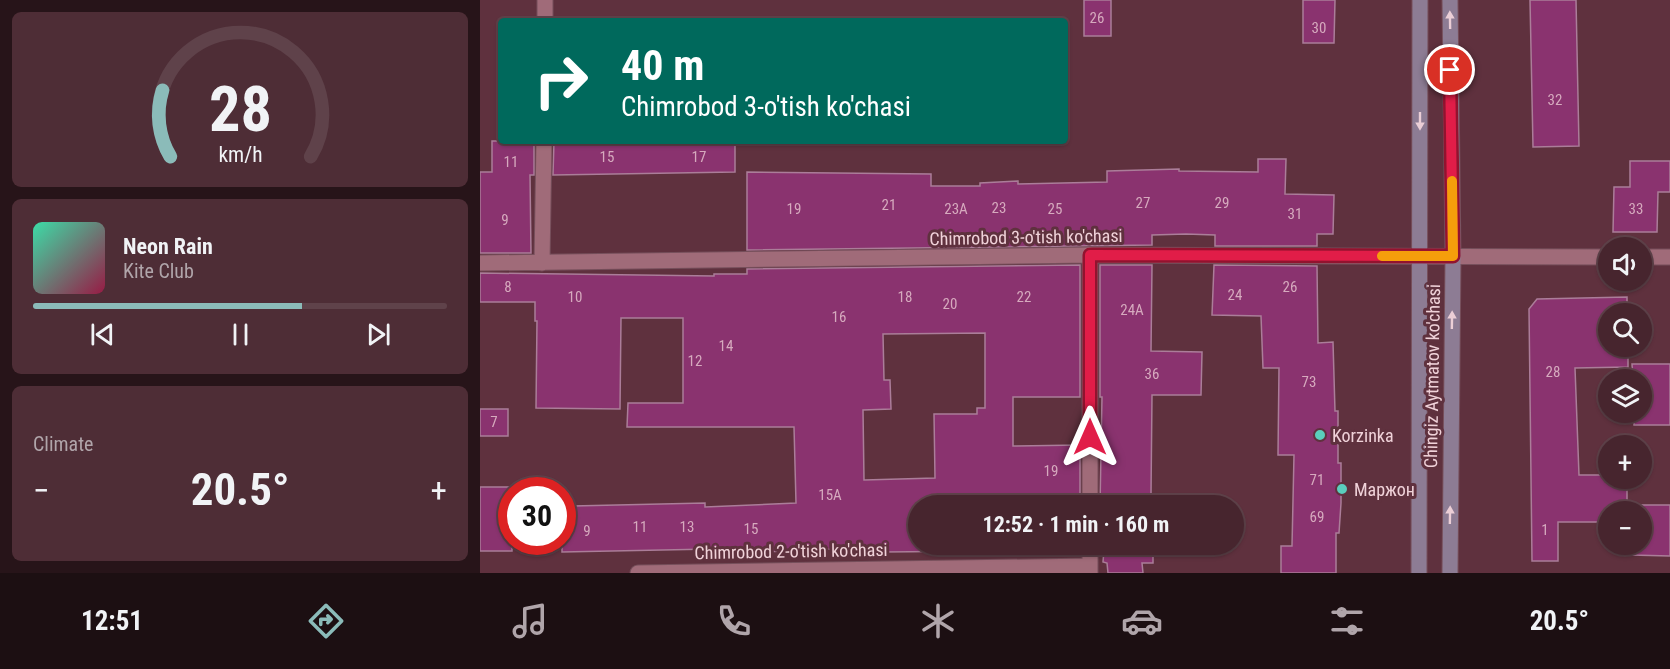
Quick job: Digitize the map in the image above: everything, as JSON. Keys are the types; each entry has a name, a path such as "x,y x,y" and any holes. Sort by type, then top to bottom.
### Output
{"main road":[{"name":"Chingiz Aytmatov ko'chasi","path":"1419,573 1420,0"},
{"name":"Chingiz Aytmatov ko'chasi","path":"1450,0 1453,256 1450,573"}],"street":[{"path":"545,0 545,18"},
{"path":"542,263 544,144"},
{"path":"1090,255 1090,495"},
{"name":"Chimrobod 3-o'tish ko'chasi","path":"480,263 1090,255 1598,257"},
{"path":"1652,257 1670,257"},
{"name":"Chimrobod 2-o'tish ko'chasi","path":"638,573 1090,570"}],"building":[{"path":"1084,0 1111,0 1111,36 1084,36"},
{"path":"1303,0 1335,0 1334,43 1303,43"},
{"path":"1530,0 1576,0 1579,146 1533,147"},
{"path":"492,141 498,141 498,144 534,144 534,175 530,175 531,253 480,253 480,172 492,172"},
{"path":"554,144 735,144 735,172 553,175"},
{"path":"1258,159 1286,159 1285,194 1334,195 1333,234 1317,234 1317,246 1215,246 1215,235 1186,234 1152,235 1152,245 747,250 747,172 931,174 931,186 980,186 980,183 1018,181 1018,184 1107,182 1107,171 1179,169 1179,171 1258,172"},
{"path":"1630,161 1670,161 1670,192 1658,192 1657,232 1613,232 1614,187 1630,187"},
{"path":"1080,265 1080,397 1013,397 1013,446 1080,445 1080,495 908,495 908,552 883,552 883,547 713,554 712,549 576,552 576,506 705,503 705,507 796,503 794,427 627,427 628,403 683,403 683,318 621,318 620,409 536,408 537,321 535,321 535,302 480,302 480,273 714,276 714,274 747,274 747,269","holes":["985,333 985,408 977,408 977,414 934,414 935,478 864,480 863,410 891,409 890,380 884,380 883,334"]},
{"path":"1100,265 1152,265 1151,351 1202,352 1201,395 1152,395 1151,494 1154,495 1100,495 1102,397 1100,397"},
{"path":"1214,265 1317,266 1318,343 1333,342 1335,411 1338,411 1341,503 1339,533 1336,533 1336,573 1281,573 1281,546 1292,546 1294,455 1278,455 1279,368 1263,368 1261,316 1212,315"},
{"path":"1627,297 1627,303 1598,303 1598,357 1628,357 1628,367 1575,368 1579,475 1598,475 1598,489 1627,489 1627,501 1598,501 1598,522 1558,522 1558,561 1532,561 1529,309 1537,299"},
{"path":"1632,364 1670,364 1670,425 1634,425 1634,423 1652,423 1652,369 1632,369"},
{"path":"480,409 508,409 508,436 480,436"},
{"path":"480,487 498,487 498,551 480,551"},
{"path":"1652,505 1670,505 1670,556 1631,555 1652,555"},
{"path":"1104,555 1153,555 1153,563 1142,563 1143,573 1108,573 1107,563 1103,562"}],"slow traffic":[{"path":"1382,256 1453,256 1452,181"}],"place":[{"name":"Korzinka","path":"1320,435"},
{"name":"Маржон","path":"1342,489"}],"route":[{"path":"1090,437 1090,255 1453,256 1450,70"}]}
